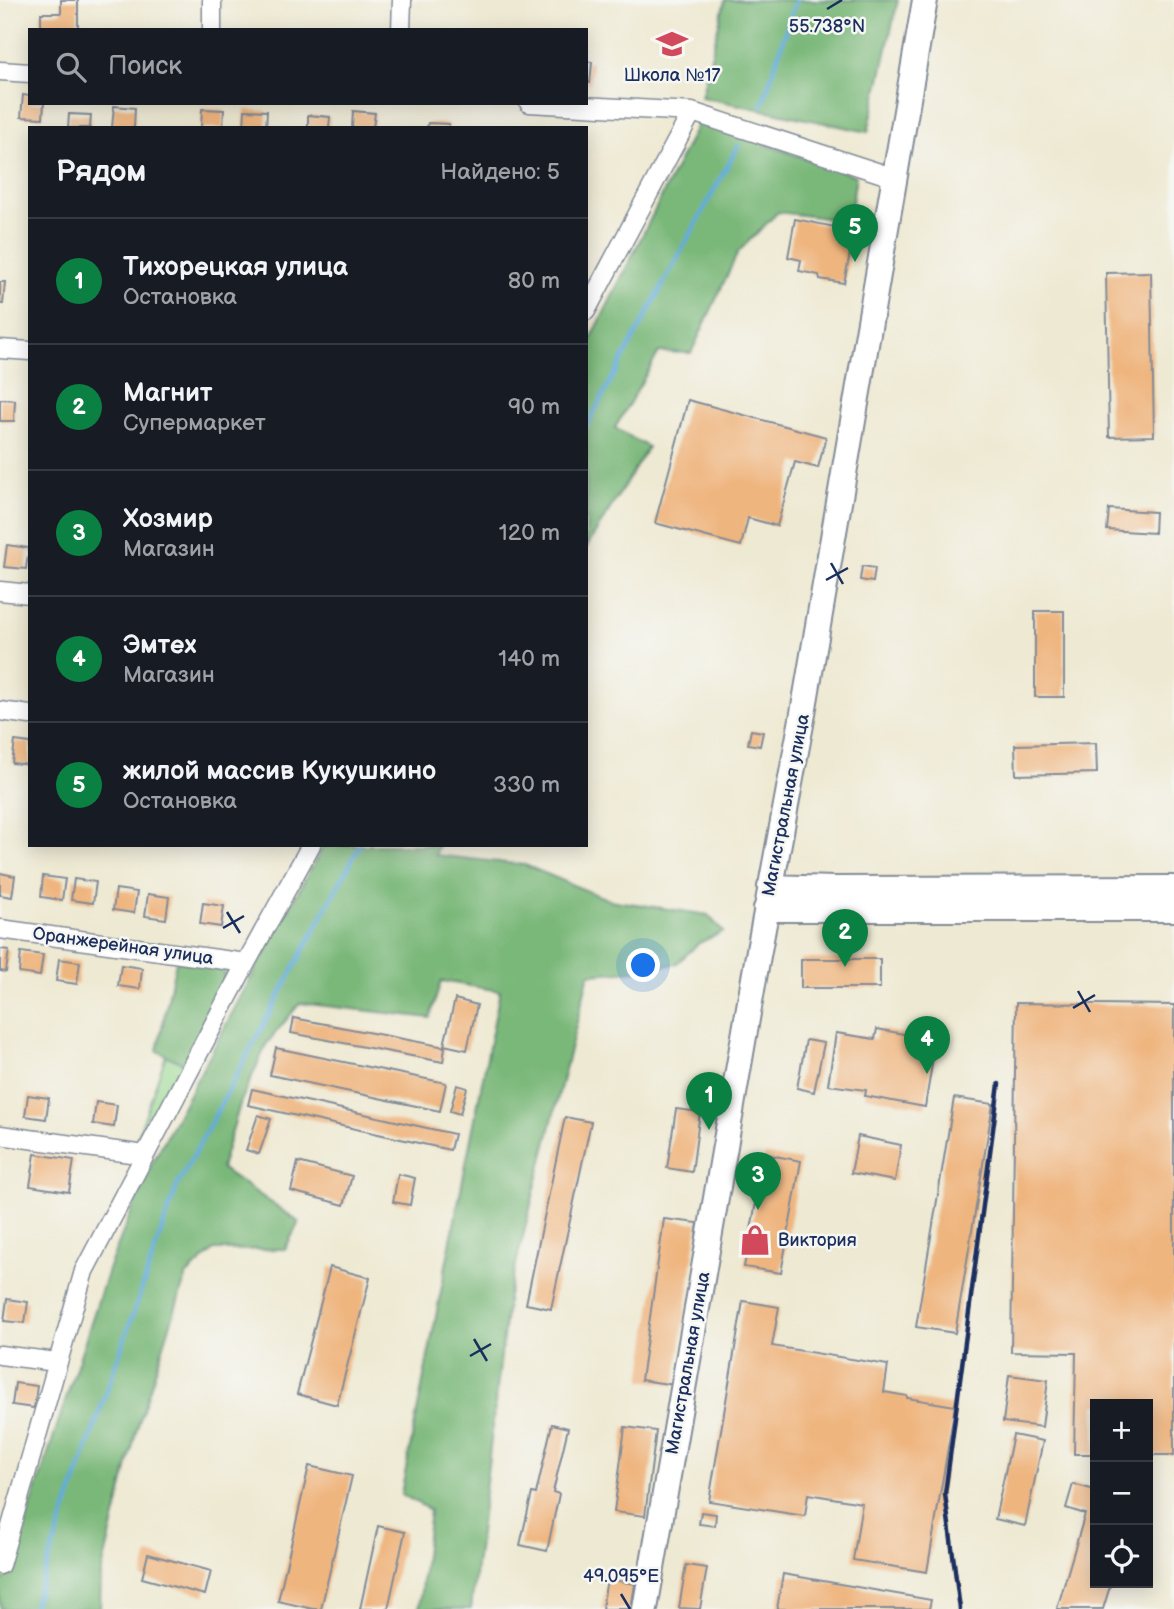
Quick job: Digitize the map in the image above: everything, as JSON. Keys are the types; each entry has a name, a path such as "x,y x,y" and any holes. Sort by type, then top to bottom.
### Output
{"main road":[{"name":"Магистральная улица","path":"645,1609 768,898 807,694 925,0"},
{"path":"768,898 834,889 1174,888"},
{"path":"768,898 1174,909"}],"street":[{"path":"212,0 212,28"},
{"path":"401,28 402,0"},
{"path":"0,71 28,73"},
{"path":"566,105 692,112 895,178"},
{"path":"588,306 692,112"},
{"path":"0,349 28,351"},
{"path":"0,591 28,594"},
{"path":"0,711 28,715"},
{"path":"0,1565 84,1272 246,963 311,847"},
{"name":"Оранжерейная улица","path":"0,929 246,963"},
{"path":"0,1135 145,1156"},
{"path":"0,1355 57,1362"}],"green space":[{"path":"725,0 898,0 868,132 701,97"},
{"path":"699,121 856,176 849,221 778,212 738,252 691,353 659,352 615,428 648,447 588,545 588,345"},
{"path":"323,847 438,847 435,855 525,865 609,900 708,915 723,932 699,943 676,964 636,971 589,974 508,1296 471,1609 419,1609 430,1510 401,1494 500,991 441,981 430,1018 300,1003 267,1043 241,1101 221,1168 299,1222 285,1249 214,1250 186,1276 136,1432 101,1574 100,1609 0,1609 0,1583 8,1576 109,1267 147,1173"},
{"path":"176,961 226,969 222,988 189,1066 157,1051"},
{"path":"166,1055 189,1066 153,1130 136,1142"}],"building":[{"path":"61,0 78,0 78,28 41,28 41,13 61,13"},
{"path":"588,61 592,62 588,83"},
{"path":"23,95 28,96 28,105 44,105 43,118 21,117"},
{"path":"114,106 135,108 134,126 112,126"},
{"path":"202,109 224,110 223,126 201,126"},
{"path":"245,110 267,111 266,126 244,126"},
{"path":"353,111 375,113 373,126 352,126"},
{"path":"69,114 91,115 90,126 68,126"},
{"path":"308,115 330,117 329,126 308,126"},
{"path":"428,123 449,124 449,126 427,126"},
{"path":"795,219 840,228 838,240 852,243 844,283 820,279 819,275 799,271 801,260 788,257"},
{"path":"1151,272 1154,436 1109,437 1106,273"},
{"path":"0,282 5,282 3,304 0,304"},
{"path":"0,399 15,400 14,421 0,421"},
{"path":"688,400 826,437 818,468 795,462 777,526 748,518 741,546 655,523"},
{"path":"1109,509 1155,512 1154,533 1107,530"},
{"path":"7,545 28,548 26,569 4,567"},
{"path":"862,566 875,568 873,582 860,580"},
{"path":"1035,611 1064,611 1064,697 1035,697"},
{"path":"751,730 763,732 760,746 748,744"},
{"path":"15,741 28,743 28,765 12,763"},
{"path":"1096,743 1097,773 1016,775 1015,745"},
{"path":"0,873 15,876 12,897 0,895"},
{"path":"43,876 65,879 62,900 41,897"},
{"path":"74,879 96,882 93,903 71,900"},
{"path":"116,889 137,892 134,913 113,910"},
{"path":"148,894 169,897 166,919 145,916"},
{"path":"203,903 224,906 221,927 200,924"},
{"path":"0,949 9,950 6,972 0,971"},
{"path":"21,952 43,955 40,976 19,973"},
{"path":"59,959 80,962 77,984 56,981"},
{"path":"801,959 880,959 880,988 801,988"},
{"path":"121,965 142,968 140,989 118,986"},
{"path":"455,999 477,1005 467,1050 444,1045"},
{"path":"1016,1003 1174,1005 1174,1455 1153,1455 1153,1399 1090,1399 1090,1454 1074,1454 1076,1353 1011,1352"},
{"path":"294,1018 445,1047 443,1062 291,1033"},
{"path":"877,1029 936,1040 925,1107 865,1096 866,1090 828,1085 836,1033 875,1039"},
{"path":"806,1040 824,1043 814,1092 797,1088"},
{"path":"276,1048 446,1083 440,1111 270,1075"},
{"path":"457,1085 467,1088 460,1114 450,1111"},
{"path":"252,1089 454,1134 450,1150 248,1105"},
{"path":"28,1095 49,1098 46,1119 25,1116"},
{"path":"954,1098 993,1104 955,1333 916,1327"},
{"path":"96,1102 117,1105 114,1127 93,1124"},
{"path":"676,1109 700,1112 692,1172 667,1168"},
{"path":"258,1115 271,1119 259,1154 246,1150"},
{"path":"565,1117 591,1122 551,1309 526,1304"},
{"path":"858,1136 901,1145 895,1181 851,1173"},
{"path":"35,1154 74,1160 69,1192 30,1186"},
{"path":"765,1154 801,1161 781,1273 744,1267"},
{"path":"298,1162 352,1176 344,1205 291,1191"},
{"path":"398,1174 415,1178 410,1205 393,1202"},
{"path":"664,1219 698,1223 675,1385 641,1380"},
{"path":"330,1267 370,1278 337,1405 297,1394"},
{"path":"7,1299 28,1302 25,1323 4,1321"},
{"path":"743,1301 779,1307 772,1346 888,1365 884,1392 955,1406 927,1572 853,1560 862,1503 808,1494 805,1516 709,1501"},
{"path":"1009,1375 1048,1380 1042,1427 1003,1422"},
{"path":"15,1383 37,1386 34,1408 12,1405"},
{"path":"552,1424 568,1428 553,1492 559,1494 547,1551 520,1545 532,1493 536,1494"},
{"path":"625,1427 656,1431 645,1516 614,1512"},
{"path":"1013,1435 1043,1441 1025,1526 995,1519"},
{"path":"309,1466 352,1476 321,1609 278,1601"},
{"path":"1073,1484 1090,1489 1090,1588 1109,1588 1103,1609 1057,1609 1085,1514 1066,1508"},
{"path":"701,1512 716,1514 715,1526 699,1524"},
{"path":"378,1526 405,1532 388,1609 360,1609"},
{"path":"148,1554 211,1571 205,1595 142,1578"},
{"path":"686,1565 707,1568 700,1609 679,1608"},
{"path":"783,1574 931,1600 929,1609 777,1609"},
{"path":"607,1579 635,1584 631,1609 602,1609"}],"waterway":[{"path":"762,105 796,0"},
{"path":"588,423 738,146"},
{"path":"32,1609 177,1186 359,847"}],"railway":[{"path":"960,1609 945,1494 999,1084"}],"place":[{"name":"Школа №17","path":"672,44"},
{"name":"жилой массив Кукушкино","path":"855,262"},
{"name":"Магнит","path":"845,967"},
{"name":"Эмтех","path":"927,1074"},
{"name":"Тихорецкая улица","path":"709,1130"},
{"name":"Хозмир","path":"758,1210"},
{"name":"Виктория","path":"755,1240"}]}
